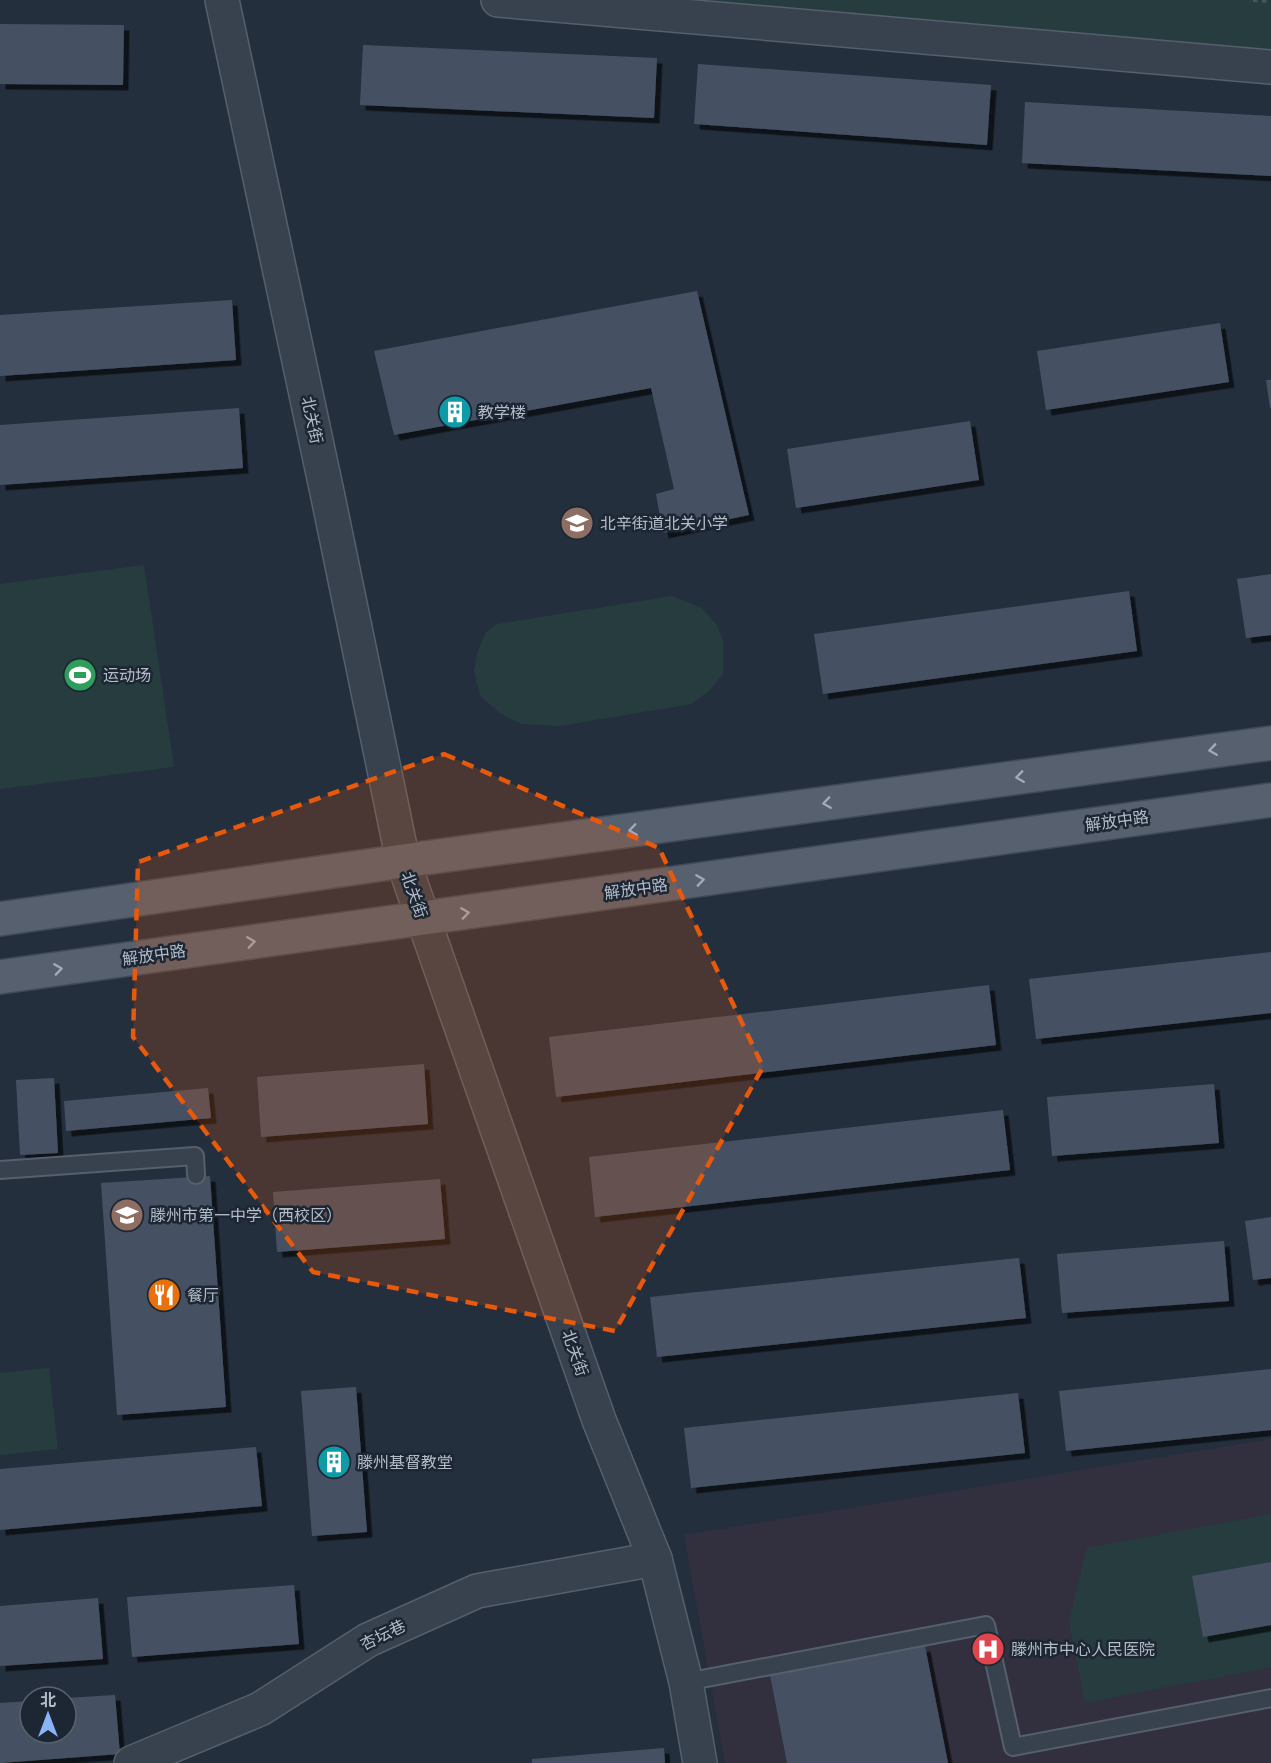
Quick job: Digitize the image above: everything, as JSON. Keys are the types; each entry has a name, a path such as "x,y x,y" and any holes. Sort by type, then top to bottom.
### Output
{"main road":[{"path":"0,919 403,861 1271,742"},
{"name":"解放中路","path":"0,977 1271,800"}],"street":[{"name":"北关街","path":"222,0 403,861 599,1420 655,1559 686,1682 700,1763"},
{"path":"498,0 1271,67"},
{"name":"杏坛巷","path":"130,1763 260,1709 368,1640 477,1591 655,1559"}],"lane":[{"path":"0,1170 195,1156 196,1175"},
{"path":"686,1682 986,1625 1013,1746 1271,1698"}],"path":[{"path":"1253,0 1271,1"}],"highlighted area":[{"path":"444,754 659,848 763,1067 615,1331 313,1272 133,1037 138,862"}],"shaded area":[{"name":"滕州市中心人民医院","path":"1271,1439 1271,1763 725,1763 684,1535"}],"green space":[{"path":"705,0 1271,0 1271,51"},
{"name":"运动场","path":"144,565 174,767 0,789 0,584"},
{"path":"672,596 702,608 717,625 723,641 723,674 709,691 691,704 559,726 521,724 500,713 480,696 474,671 478,650 486,632 497,624"},
{"path":"49,1368 58,1449 0,1455 0,1373"},
{"path":"1271,1514 1271,1667 1085,1703 1069,1621 1087,1548"}],"building":[{"path":"0,24 124,25 123,85 0,84"},
{"path":"363,45 657,58 654,118 360,105"},
{"path":"698,64 991,85 987,145 694,124"},
{"path":"1025,102 1271,116 1271,176 1022,163"},
{"name":"教学楼","path":"697,291 749,515 663,533 656,494 674,489 651,388 394,435 374,351"},
{"path":"232,300 236,360 0,376 0,315"},
{"path":"1220,323 1229,382 1046,410 1037,351"},
{"path":"1266,380 1271,380 1271,408 1270,408"},
{"path":"239,408 243,468 0,485 0,425"},
{"path":"970,421 979,480 796,508 787,449"},
{"path":"1271,574 1271,635 1246,638 1237,579"},
{"path":"1129,591 1137,651 823,694 814,634"},
{"path":"1271,952 1271,1013 1036,1039 1029,979"},
{"path":"989,985 996,1045 556,1097 549,1037"},
{"path":"424,1064 428,1124 261,1137 257,1077"},
{"path":"54,1078 58,1153 20,1155 16,1080"},
{"path":"1214,1084 1219,1143 1052,1156 1047,1097"},
{"path":"208,1088 211,1118 66,1131 64,1101"},
{"path":"1003,1110 1010,1170 595,1217 589,1157"},
{"name":"餐厅","path":"210,1176 226,1407 117,1415 101,1183"},
{"path":"440,1179 445,1239 277,1252 273,1192"},
{"path":"1271,1217 1271,1278 1253,1280 1245,1221"},
{"path":"1224,1241 1229,1301 1062,1313 1057,1254"},
{"path":"1019,1258 1026,1318 657,1357 650,1297"},
{"path":"1271,1369 1271,1430 1066,1451 1059,1391"},
{"name":"滕州基督教堂","path":"356,1387 367,1532 312,1536 301,1391"},
{"path":"1018,1393 1025,1453 691,1488 684,1428"},
{"path":"256,1447 262,1506 0,1530 0,1469"},
{"path":"1271,1562 1271,1625 1203,1637 1192,1576"},
{"path":"294,1585 299,1644 132,1657 127,1597"},
{"path":"98,1598 103,1659 0,1666 0,1606"},
{"path":"925,1646 948,1763 787,1763 770,1675"},
{"path":"115,1695 120,1754 0,1763 0,1703 18,1702 18,1745 78,1745 78,1697"},
{"path":"664,1748 665,1763 532,1763 532,1759"}],"place":[{"name":"教学楼","path":"455,412"},
{"name":"北辛街道北关小学","path":"577,523"},
{"name":"运动场","path":"80,675"},
{"name":"滕州市第一中学（西校区）","path":"127,1215"},
{"name":"餐厅","path":"164,1295"},
{"name":"滕州基督教堂","path":"334,1462"},
{"name":"滕州市中心人民医院","path":"988,1649"}]}
